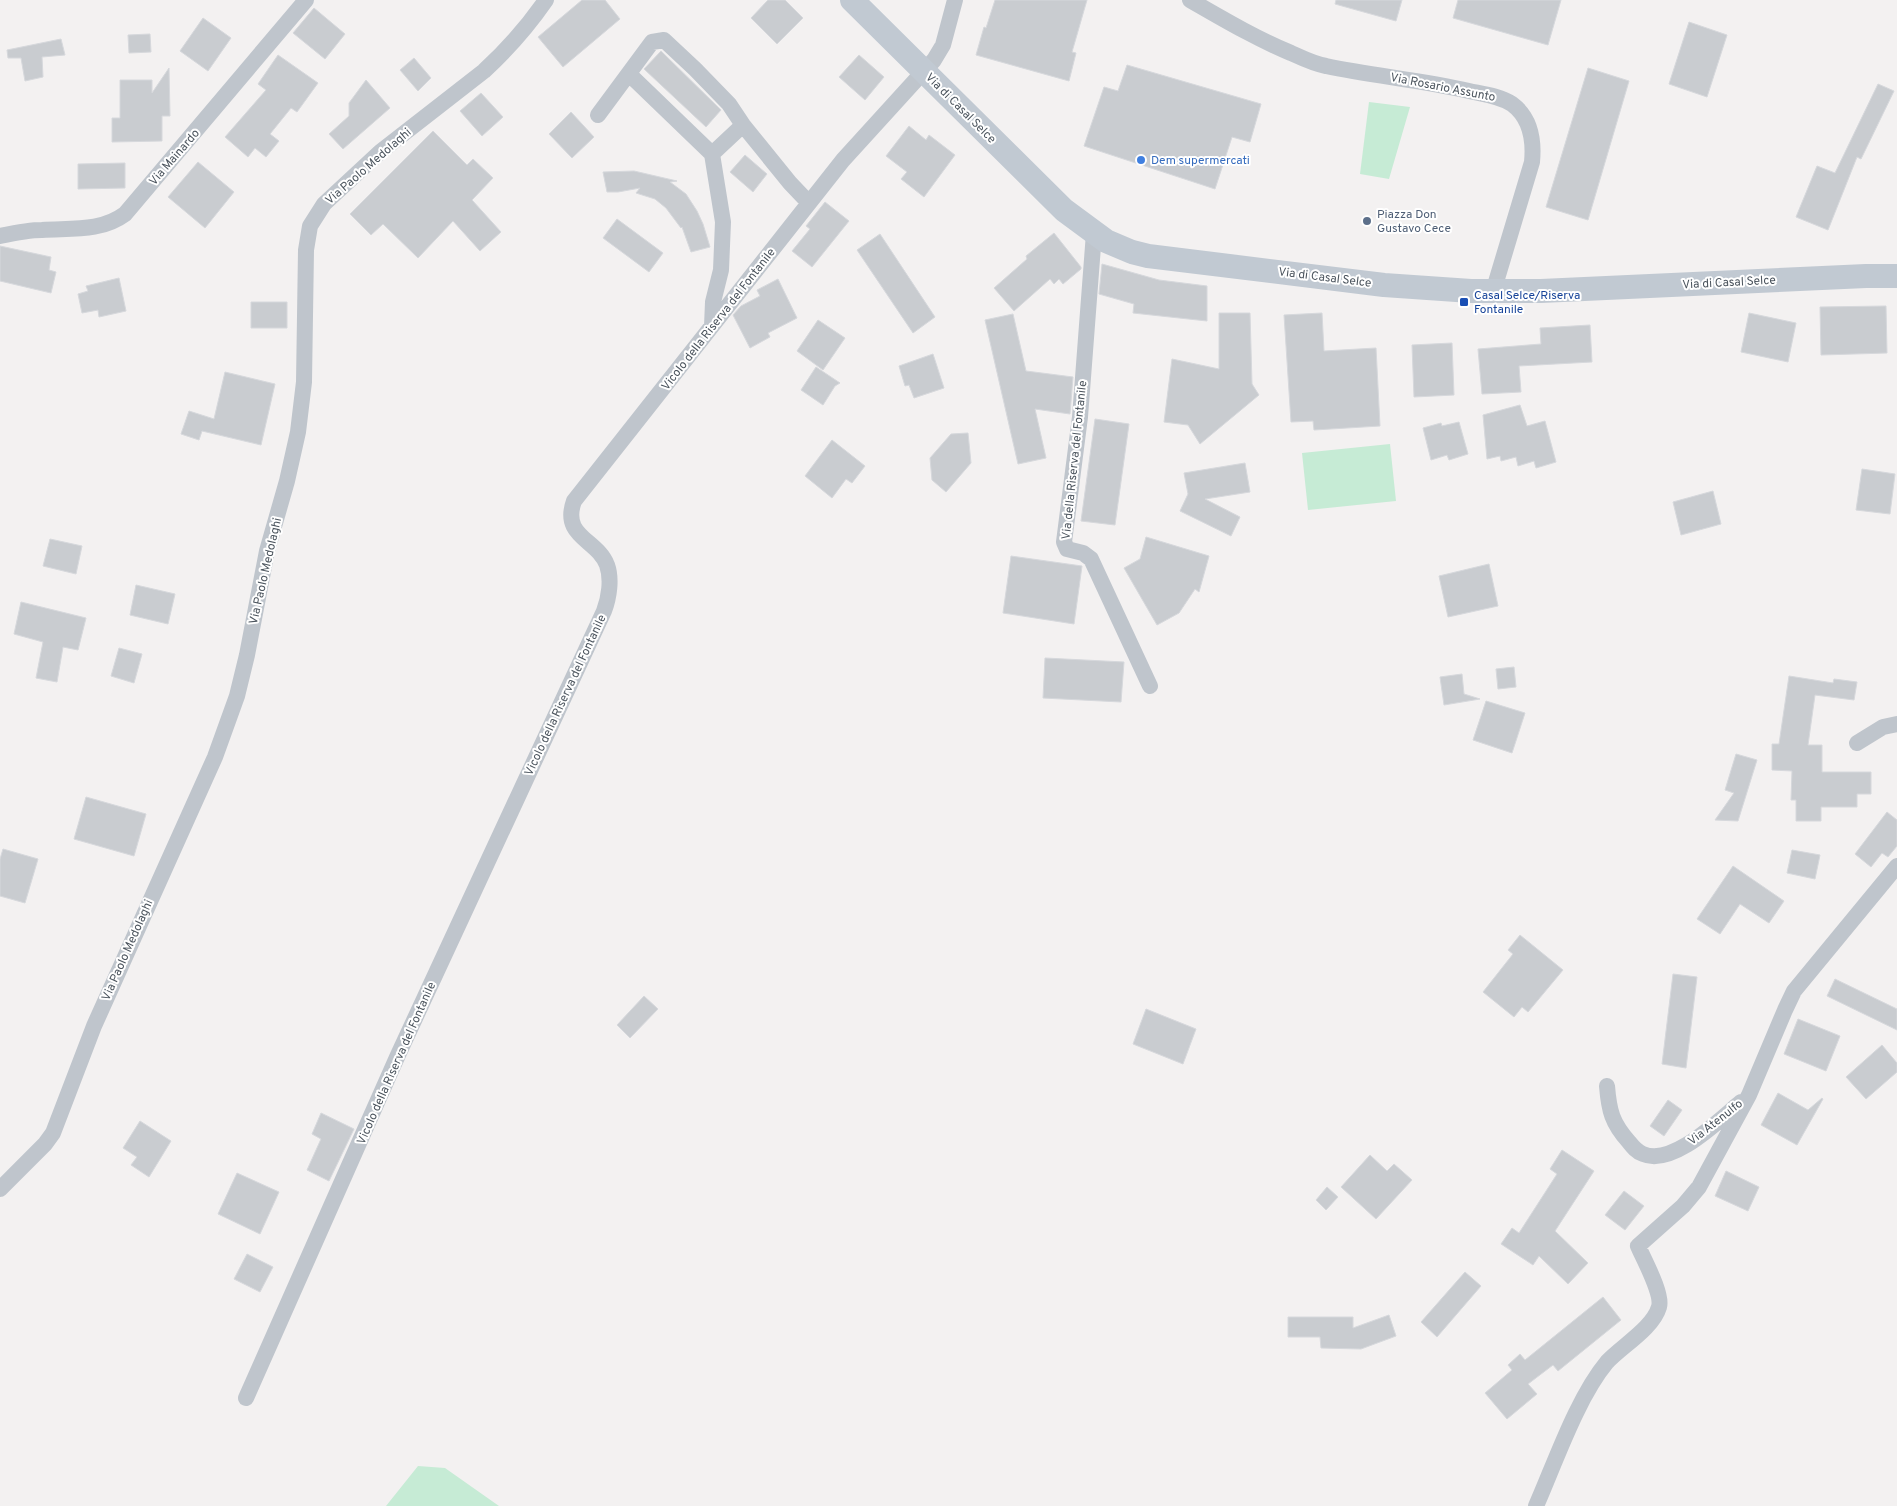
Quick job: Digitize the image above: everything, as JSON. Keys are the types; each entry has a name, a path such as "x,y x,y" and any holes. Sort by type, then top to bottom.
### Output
{"main road":[{"name":"Via di Casal Selce","path":"852,0 1055,202 1094,233 1112,244 1132,252 1164,259 1384,284 1493,292 1897,276"}],"street":[{"name":"Via Mainardo","path":"0,236 37,230 109,224 125,214 306,0"},
{"name":"Via Paolo Medolaghi","path":"0,1189 45,1144 55,1128 94,1026 215,757 237,696 246,661 267,551 288,481 298,432 304,382 305,259 310,226 324,204 380,152 484,71 502,54 526,28 546,0"},
{"name":"Vicolo della Riserva del Fontanile","path":"246,1398 398,1056 604,611 609,584 607,566 600,555 575,530 571,520 574,501 853,149 934,60 942,49 955,0"},
{"name":"Via Rosario Assunto","path":"1190,0 1268,43 1325,66 1454,87 1495,96 1516,108 1525,119 1531,132 1533,143 1532,162 1493,292"},
{"path":"598,115 652,42 664,40 730,104 743,125 790,183 809,203"},
{"path":"629,74 712,154 723,222 721,270 713,302 712,326"},
{"path":"712,154 743,125"},
{"name":"Via della Riserva del Fontanile","path":"1094,233 1080,417 1064,542 1067,549 1083,553 1091,559 1150,686"},
{"path":"1858,743 1883,727 1897,724"},
{"path":"1536,1506 1570,1428 1593,1383 1606,1363 1650,1323 1658,1308 1660,1301 1658,1293 1638,1246 1684,1206 1696,1192 1749,1095 1784,1010 1794,991 1897,866"},
{"name":"Via Atenulfo","path":"1607,1086 1609,1108 1615,1124 1635,1149 1650,1156 1670,1154 1687,1145 1749,1095"}],"green space":[{"path":"1369,102 1410,107 1389,179 1360,174"},
{"path":"1390,444 1396,501 1308,510 1302,453"},
{"path":"418,1466 445,1468 499,1506 386,1506"}],"building":[{"path":"582,0 605,0 620,19 563,67 538,37"},
{"path":"768,0 785,0 803,18 777,44 751,18"},
{"path":"995,0 1087,0 1072,52 1076,53 1069,81 976,55 984,27 986,28"},
{"path":"1336,0 1402,0 1396,21 1335,4"},
{"path":"1458,0 1561,0 1548,45 1453,18"},
{"path":"314,8 345,34 325,59 293,33"},
{"path":"203,18 231,38 208,71 180,51"},
{"path":"1689,22 1727,35 1707,97 1669,84"},
{"path":"150,34 151,52 129,53 128,35"},
{"path":"61,39 65,55 42,57 43,77 25,81 21,58 8,58 7,50"},
{"path":"661,51 721,110 706,127 644,69"},
{"path":"278,55 318,83 297,112 291,108 270,134 279,141 266,157 255,148 248,157 225,137 266,90 258,84"},
{"path":"859,55 884,77 865,100 839,77"},
{"path":"414,58 431,78 418,91 400,70"},
{"path":"1127,65 1261,104 1250,142 1232,137 1215,189 1084,146 1104,87 1118,91"},
{"path":"169,68 170,116 162,116 162,141 112,142 112,118 120,118 120,80 152,80 152,93"},
{"path":"1588,68 1629,81 1588,220 1546,207"},
{"path":"366,80 390,108 343,149 329,134 349,116 349,103"},
{"path":"1878,84 1894,91 1861,159 1857,157 1828,230 1796,217 1817,166 1835,173"},
{"path":"481,93 503,117 482,136 460,111"},
{"path":"571,112 594,137 572,158 549,134"},
{"path":"909,126 926,140 929,135 955,155 924,197 901,179 907,172 886,156"},
{"path":"433,131 467,165 473,159 493,178 472,200 501,232 480,251 453,221 418,258 383,224 371,235 350,214"},
{"path":"745,155 767,174 753,192 730,172"},
{"path":"198,162 234,192 205,228 168,197"},
{"path":"125,163 125,188 78,189 78,164"},
{"path":"634,171 677,181 670,182 686,194 697,211 710,247 691,252 682,227 666,208 655,199 636,193 640,188 607,192 603,172"},
{"path":"825,202 849,221 812,267 792,251 810,229 806,226"},
{"path":"617,219 663,253 649,272 603,238"},
{"path":"1054,233 1081,269 1063,284 1059,279 1054,284 1050,279 1014,311 994,288 1027,259 1026,256"},
{"path":"880,234 935,317 913,333 857,250"},
{"path":"0,246 51,257 49,270 56,272 51,293 0,281"},
{"path":"1102,264 1159,280 1207,286 1207,321 1133,313 1134,304 1099,294"},
{"path":"119,278 126,311 99,317 98,310 82,313 78,294 88,291 86,286"},
{"path":"778,279 797,318 768,333 770,337 750,348 733,315 741,306 760,296 757,290"},
{"path":"251,302 287,302 287,328 251,328"},
{"path":"1886,306 1887,353 1821,355 1820,307"},
{"path":"1219,313 1250,313 1252,384 1259,395 1200,444 1188,425 1164,422 1172,359 1219,369"},
{"path":"1322,313 1324,351 1376,348 1380,426 1314,430 1313,421 1291,422 1284,315"},
{"path":"1749,313 1796,323 1788,362 1741,352"},
{"path":"1013,314 1026,371 1073,377 1070,414 1035,409 1046,458 1018,464 985,320"},
{"path":"818,320 845,338 823,370 797,351"},
{"path":"1590,325 1592,362 1519,366 1521,392 1482,394 1478,349 1541,344 1540,328"},
{"path":"1452,343 1454,395 1414,397 1412,345"},
{"path":"933,354 944,388 914,398 909,385 905,386 899,366"},
{"path":"816,367 840,383 835,386 823,405 801,390"},
{"path":"225,372 275,384 261,445 202,431 199,440 181,434 189,411 214,419"},
{"path":"1520,405 1527,426 1545,421 1556,462 1536,468 1534,461 1518,466 1516,457 1501,461 1500,456 1487,459 1483,415"},
{"path":"1095,419 1129,424 1115,525 1081,521"},
{"path":"1459,422 1468,454 1449,460 1447,455 1431,460 1423,428 1441,423 1442,426"},
{"path":"968,433 971,463 946,492 932,480 930,458 951,434"},
{"path":"832,440 865,466 852,483 846,479 832,498 805,476"},
{"path":"1245,463 1250,492 1205,499 1240,517 1231,536 1180,511 1188,494 1184,473"},
{"path":"1862,469 1895,474 1890,514 1856,510"},
{"path":"1713,491 1721,524 1681,535 1673,502"},
{"path":"1146,537 1209,556 1199,592 1195,589 1179,613 1157,625 1124,568 1140,559"},
{"path":"50,539 82,546 76,574 43,566"},
{"path":"1011,556 1082,566 1074,624 1003,613"},
{"path":"1489,564 1498,606 1448,617 1439,576"},
{"path":"136,585 175,594 168,624 130,615"},
{"path":"21,602 86,618 78,650 63,647 57,682 36,678 43,642 14,634"},
{"path":"119,648 142,654 134,683 111,676"},
{"path":"1045,658 1124,662 1121,702 1043,698"},
{"path":"1514,667 1516,687 1498,689 1496,669"},
{"path":"1462,674 1464,694 1480,699 1444,705 1440,677"},
{"path":"1789,676 1833,683 1834,679 1857,682 1854,700 1815,695 1808,745 1822,745 1822,772 1871,772 1871,794 1857,794 1857,807 1821,807 1821,821 1796,821 1796,800 1791,800 1792,771 1772,770 1772,744 1779,744"},
{"path":"1486,701 1525,713 1512,753 1473,740"},
{"path":"1736,754 1757,760 1738,821 1715,820 1734,793 1725,790"},
{"path":"86,797 146,814 134,856 74,839"},
{"path":"1887,812 1897,820 1897,846 1888,857 1882,853 1871,867 1855,854"},
{"path":"3,849 38,859 25,903 0,896 0,859"},
{"path":"1792,850 1820,855 1815,879 1787,873"},
{"path":"1733,866 1784,901 1769,923 1740,904 1720,934 1697,919"},
{"path":"1520,935 1563,970 1528,1012 1522,1007 1514,1017 1483,992 1513,954 1508,950"},
{"path":"1673,974 1697,977 1686,1068 1662,1064"},
{"path":"1835,979 1897,1009 1897,1030 1827,996"},
{"path":"644,996 658,1009 630,1038 617,1025"},
{"path":"1146,1009 1196,1029 1183,1064 1133,1044"},
{"path":"1798,1019 1840,1036 1826,1071 1784,1054"},
{"path":"1882,1045 1897,1063 1897,1072 1866,1099 1846,1077"},
{"path":"1778,1093 1808,1110 1823,1099 1797,1145 1761,1125"},
{"path":"1668,1100 1682,1110 1664,1136 1650,1126"},
{"path":"321,1113 354,1129 329,1181 307,1170 321,1139 312,1134"},
{"path":"140,1121 171,1141 149,1177 131,1165 137,1157 123,1148"},
{"path":"1562,1150 1594,1171 1555,1231 1588,1263 1568,1284 1539,1256 1533,1265 1501,1244 1512,1228 1519,1233 1557,1174 1550,1169"},
{"path":"1370,1155 1387,1171 1394,1164 1412,1180 1376,1219 1341,1187"},
{"path":"1726,1171 1759,1187 1748,1211 1715,1196"},
{"path":"237,1173 279,1192 260,1234 218,1214"},
{"path":"1327,1187 1338,1197 1326,1210 1316,1200"},
{"path":"1624,1191 1644,1206 1625,1230 1605,1215"},
{"path":"247,1254 273,1267 260,1292 234,1279"},
{"path":"1465,1272 1481,1286 1437,1337 1421,1322"},
{"path":"1603,1297 1621,1320 1558,1371 1553,1365 1528,1384 1537,1394 1507,1419 1485,1393 1512,1370 1508,1365 1520,1354 1525,1360"},
{"path":"1389,1315 1396,1336 1361,1349 1321,1348 1320,1337 1288,1337 1288,1317 1353,1317 1353,1328"}],"place":[{"name":"Dem supermercati","path":"1141,160"},
{"name":"Piazza Don Gustavo Cece","path":"1367,221"},
{"name":"Casal Selce/Riserva Fontanile","path":"1464,302"}]}
